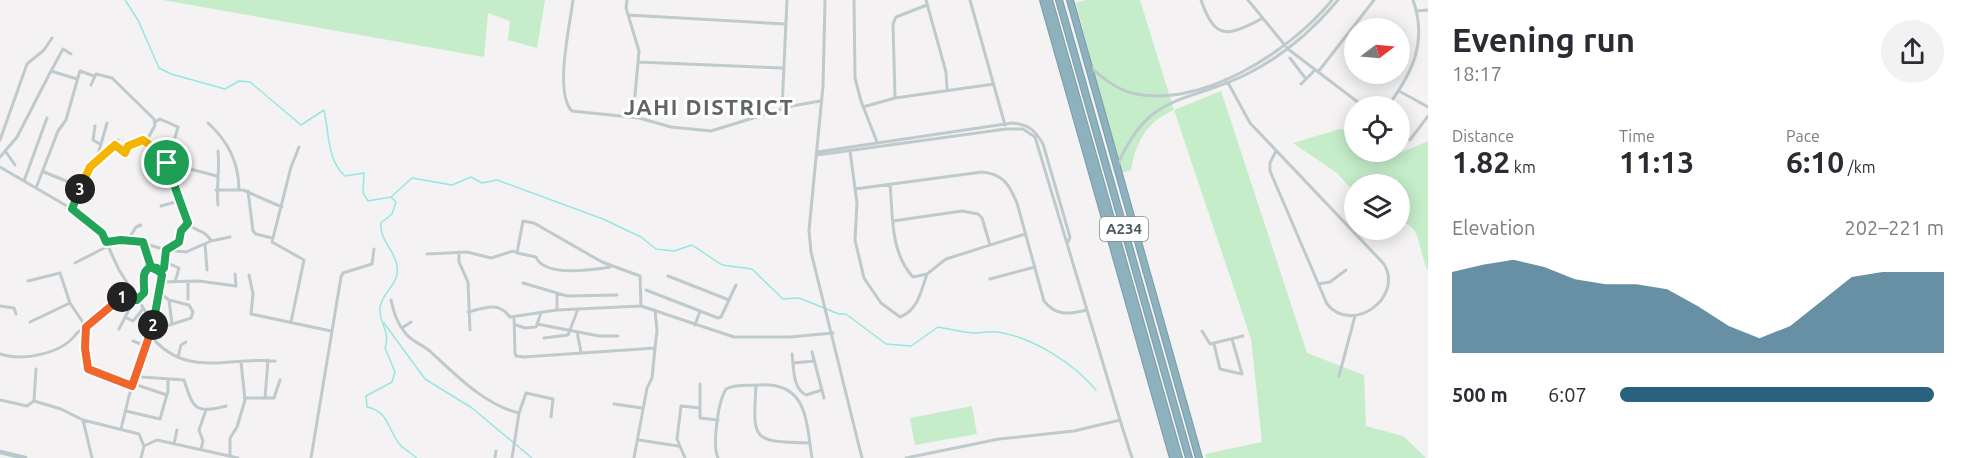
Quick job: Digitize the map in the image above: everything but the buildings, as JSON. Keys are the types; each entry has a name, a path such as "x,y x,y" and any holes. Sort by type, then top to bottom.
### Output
{"highway":[{"path":"1043,0 1173,458"},
{"name":"A234","path":"1049,0 1179,458"},
{"name":"A234","path":"1059,0 1189,458"},
{"path":"1070,0 1199,458"},
{"path":"1137,242 1140,284"},
{"path":"1145,336 1150,338 1155,335"},
{"path":"1149,352 1159,350"}],"main road":[{"path":"0,452 26,458"}],"street":[{"path":"573,0 564,78 568,106 572,111 633,117 671,127 711,131 782,109 820,101"},
{"path":"627,0 628,15 639,51 633,117"},
{"path":"782,109 787,0"},
{"path":"854,0 855,78 863,107 874,131 875,145"},
{"path":"970,0 1006,129"},
{"path":"1201,0 1209,21 1223,32 1240,30 1262,18"},
{"path":"1248,0 1286,48 1350,96"},
{"path":"1286,48 1332,0"},
{"path":"1116,168 1136,130 1169,102 1264,66 1312,28 1338,0"},
{"path":"1301,84 1316,71 1374,0"},
{"path":"1395,96 1413,68 1419,51 1417,11 1413,0"},
{"path":"825,1 817,153 809,230 811,252 833,333 862,458"},
{"path":"895,98 893,24 896,17 927,2 946,72 947,89"},
{"path":"1417,11 1428,10"},
{"path":"628,15 785,24"},
{"path":"0,140 27,64 44,50 52,38"},
{"path":"0,157 17,137 63,49 71,54"},
{"path":"1290,58 1306,79"},
{"path":"638,62 783,68"},
{"path":"1089,66 1113,85 1130,92 1172,96 1227,81"},
{"path":"51,71 77,79"},
{"path":"36,188 58,131 68,114 80,71 94,76 96,74 112,78 155,122"},
{"path":"91,85 94,76"},
{"path":"1227,81 1245,116 1276,152 1387,268 1389,284 1386,295 1380,302 1355,316 1334,311 1318,284 1270,171 1270,163 1276,152"},
{"path":"863,107 895,98 994,84"},
{"path":"1399,91 1428,107"},
{"path":"1410,140 1428,116"},
{"path":"24,181 47,118"},
{"path":"146,142 155,122 160,119 178,127 171,152 162,154"},
{"path":"97,160 107,123"},
{"path":"208,123 228,146 240,190"},
{"path":"816,161 827,153 875,145 1005,124 1028,126 1043,144 1070,237 1068,242"},
{"path":"94,126 93,140 100,144"},
{"path":"817,153 850,151 875,145 1006,129 1023,129 1038,142 1132,458"},
{"path":"72,209 90,167 118,140"},
{"path":"115,145 125,153 128,146 143,140 162,154 188,223 206,233 211,241"},
{"path":"816,143 827,153"},
{"path":"291,322 304,260 274,244 272,238 291,167 299,147"},
{"path":"218,151 216,190 218,206"},
{"path":"850,151 855,189 855,240 864,278 881,303 900,317 910,313 919,298 927,274"},
{"path":"6,152 15,165"},
{"path":"167,163 218,176"},
{"path":"0,167 72,209 102,233 130,290 152,327 160,330 191,318 192,312 185,303 169,300 159,292"},
{"path":"44,172 81,188"},
{"path":"855,189 960,175 993,173 1006,181 1010,187 1044,301 1051,310 1062,314 1087,310"},
{"path":"890,184 897,249 913,277 927,274 946,259 1025,234"},
{"path":"216,190 248,191 282,207"},
{"path":"248,191 254,232 272,238"},
{"path":"161,206 180,201"},
{"path":"893,221 969,211 982,218 990,245"},
{"path":"517,253 523,221 534,223 612,267 640,276 641,306"},
{"path":"174,282 179,268 163,261 166,250 179,242 181,231 188,223"},
{"path":"128,240 136,227 141,225"},
{"path":"75,263 107,244 128,240 143,242 166,250 190,252 211,241 230,237"},
{"path":"145,244 151,267 160,272"},
{"path":"205,244 207,270"},
{"path":"311,458 342,274 372,264 374,249"},
{"path":"427,254 448,255 459,252 491,258 513,251 536,257 539,263 549,269 612,267"},
{"path":"459,252 459,262 468,282 470,330"},
{"path":"121,429 132,386 156,318 161,282 160,272 166,263"},
{"path":"119,329 125,316 144,293 143,278 147,269 151,267"},
{"path":"990,279 1035,267"},
{"path":"1318,284 1330,282 1346,270"},
{"path":"28,281 60,273 70,303 86,327 85,348 88,369 132,386 167,396"},
{"path":"161,282 188,281 236,286 235,274"},
{"path":"249,275 253,294 251,314 331,331"},
{"path":"668,276 729,300"},
{"path":"188,281 188,299"},
{"path":"523,284 557,294 617,295"},
{"path":"646,290 716,318 721,317 736,285"},
{"path":"0,354 17,359 36,357 72,341 130,290"},
{"path":"557,294 557,310"},
{"path":"169,300 172,324"},
{"path":"391,300 396,319 415,343 432,353 486,398 504,410 519,413"},
{"path":"30,322 70,303"},
{"path":"0,306 14,308 16,314"},
{"path":"468,312 496,306 505,310 510,317 557,310 641,306 734,337 790,337 833,333"},
{"path":"125,316 133,321 143,309"},
{"path":"544,338 568,335 578,309"},
{"path":"634,458 642,408 652,378 657,331 656,310"},
{"path":"695,325 700,311"},
{"path":"537,324 541,313"},
{"path":"514,316 516,325 513,344 519,357 655,348"},
{"path":"1340,376 1355,316"},
{"path":"402,328 411,322"},
{"path":"516,325 525,328 537,324 599,336 618,336"},
{"path":"555,337 556,327"},
{"path":"1203,331 1207,342 1214,344 1243,336"},
{"path":"577,332 581,352"},
{"path":"150,335 167,353 178,358 215,364 275,361"},
{"path":"1214,344 1220,369 1242,374 1232,339"},
{"path":"133,341 146,346"},
{"path":"178,358 181,345 186,342"},
{"path":"812,352 824,398"},
{"path":"792,354 800,391 797,397"},
{"path":"265,398 268,360"},
{"path":"793,363 814,361"},
{"path":"230,456 230,438 237,427 244,398 241,362"},
{"path":"34,401 36,369"},
{"path":"136,374 142,377 184,380 189,400 206,410 226,406"},
{"path":"126,411 160,419 167,396 168,378"},
{"path":"244,398 275,397 280,380"},
{"path":"700,384 700,418 718,420"},
{"path":"756,385 754,424 757,433 768,440 809,443"},
{"path":"718,458 715,442 721,399 726,389 734,386 756,385 780,386 797,397 802,405 812,458"},
{"path":"800,391 806,395 822,390"},
{"path":"512,458 519,413 526,393 553,399 551,417"},
{"path":"0,400 27,406 34,401"},
{"path":"34,401 61,409 83,420 139,434 144,446 141,458"},
{"path":"615,404 642,408"},
{"path":"685,458 678,446 677,429 681,406 700,408"},
{"path":"201,449 203,441 199,430 206,410"},
{"path":"83,420 92,458"},
{"path":"906,458 999,439 1074,430 1120,420"},
{"path":"174,444 177,430"},
{"path":"144,446 157,440 238,458"},
{"path":"638,440 678,446"},
{"path":"495,458 496,451"}],"green space":[{"path":"163,0 545,0 537,48 508,40 510,21 488,13 484,57"},
{"path":"1086,0 1140,0 1174,110 1156,120 1149,127 1139,142 1131,170 1121,173 1076,3"},
{"path":"1221,91 1307,353 1364,375 1366,426 1403,436 1426,458 1206,458 1205,454 1262,442 1251,339 1174,110"},
{"path":"1340,129 1344,130 1344,162 1410,162 1410,149 1428,141 1428,271 1419,241 1410,226 1410,174 1344,174 1344,181 1337,173 1293,143"},
{"path":"972,406 977,434 915,445 910,418"}],"waterway":[{"path":"125,0 138,20 159,68 171,74 225,89 239,81 250,82 301,125 324,110 332,154 339,170 345,176 364,173 363,193 368,201 391,197 396,202 392,214 381,223 382,235 396,260 397,273 380,308 387,337 385,348 395,372 392,382 366,396 367,407 374,409 384,417 396,440 417,458"},
{"path":"391,197 412,178 452,185 471,177 482,183 497,180 603,219 641,237 656,249 674,251 692,245 722,265 752,269 783,299 799,298 839,314 846,314 886,344 911,346 938,327 970,333 998,332 1012,335 1052,353 1076,370 1096,390"},
{"path":"384,323 425,379 472,408 532,458"}],"district":[{"name":"JAHI DISTRICT","path":"709,107"}],"route":[{"path":"167,163 162,154 143,140 128,146 125,153 115,145 90,167 72,209 102,233 106,242 134,240 143,242 151,267 157,268 162,275 156,318 132,386 88,369 85,331 86,327 130,290 137,300 145,291 143,278 146,270 151,267 157,268 160,272 166,263 163,261 166,250 180,240 181,231 188,223 182,213 177,186 167,163"}]}
